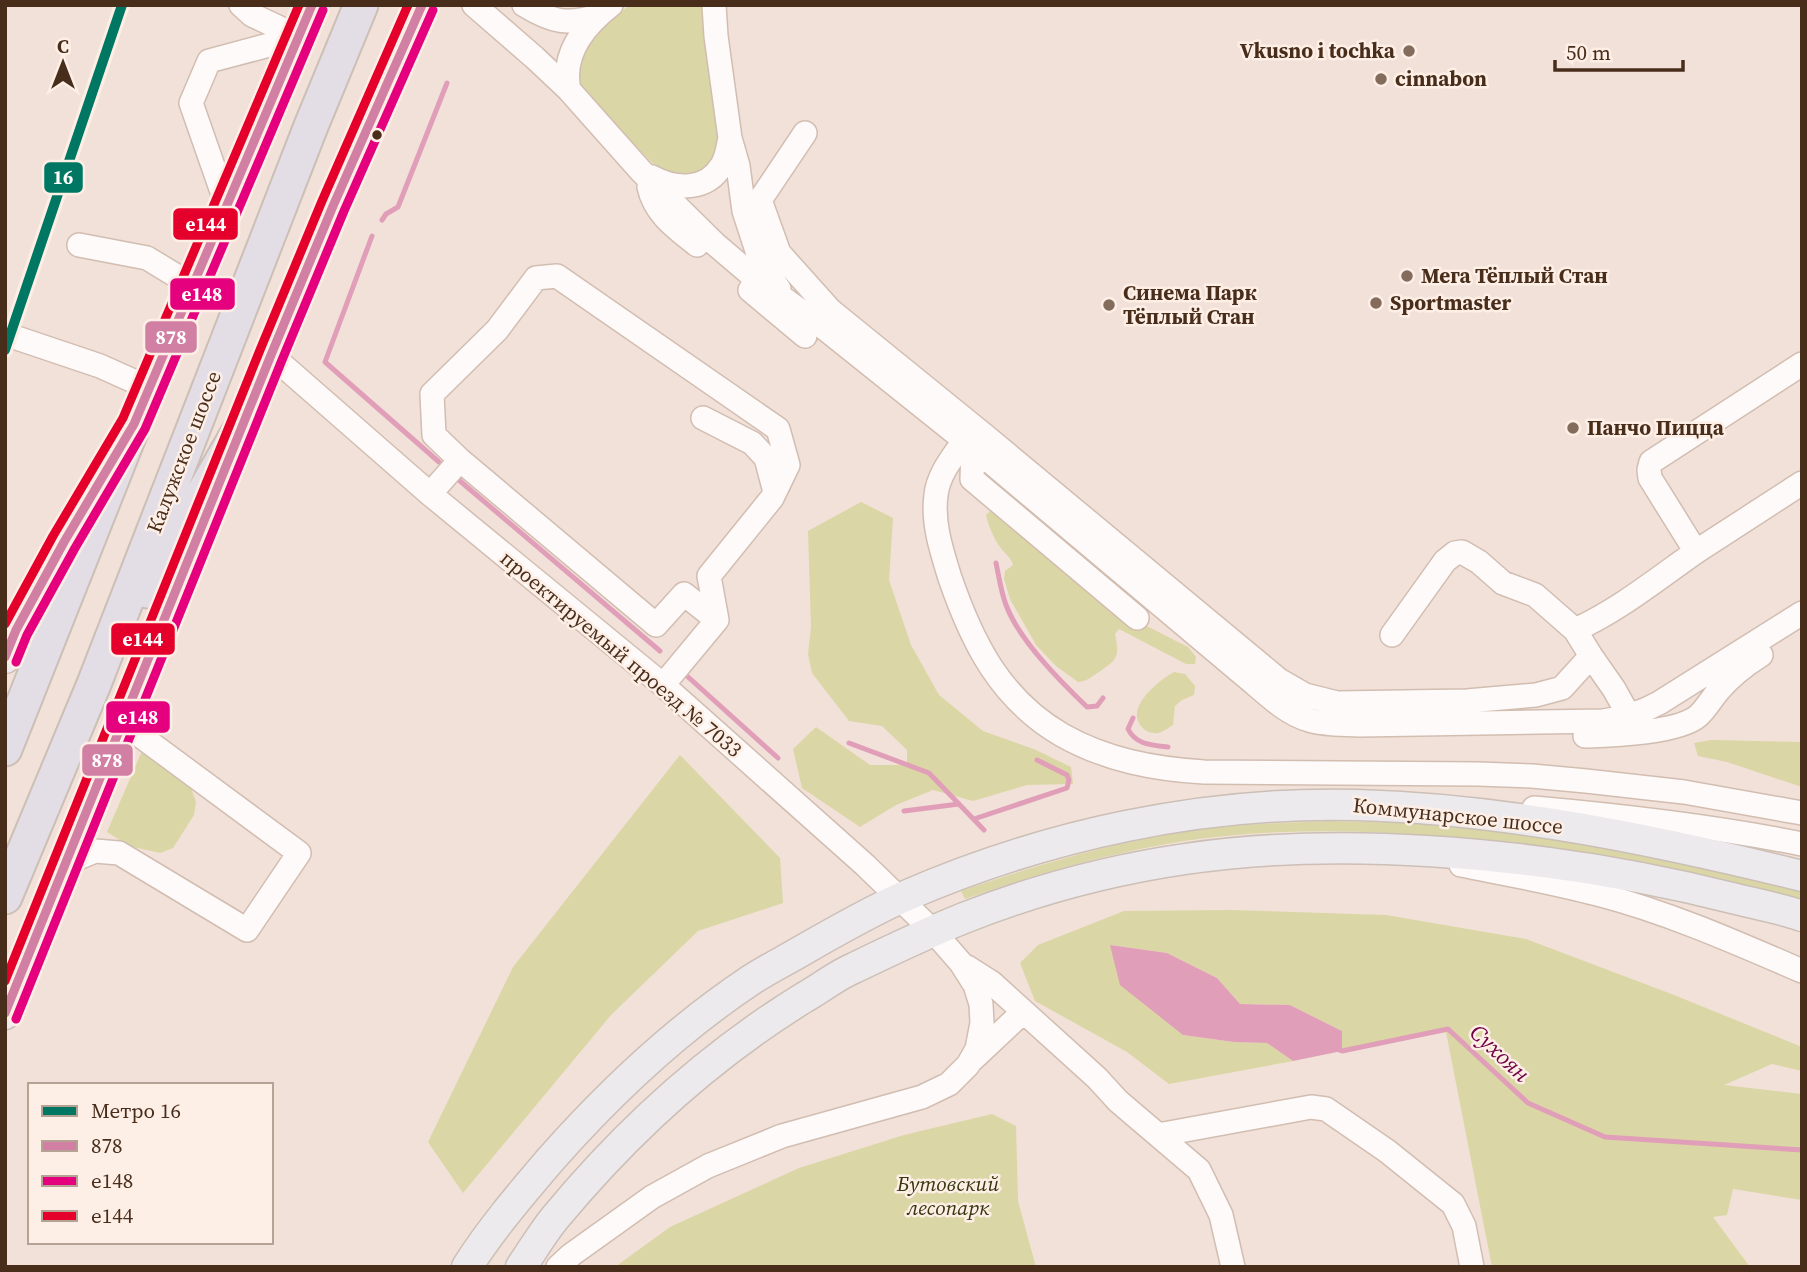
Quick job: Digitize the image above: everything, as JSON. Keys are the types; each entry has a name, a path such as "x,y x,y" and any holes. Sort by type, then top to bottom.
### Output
{"highway":[{"path":"5,749 134,424 312,5"},
{"name":"Калужское шоссе","path":"5,897 94,684 291,175 361,5"},
{"path":"94,684 242,426 333,206 422,5"}],"main road":[{"path":"5,658 16,630 65,541 134,424"},
{"path":"5,1014 242,426"},
{"name":"Коммунарское шоссе","path":"467,1267 533,1180 578,1128 632,1074 752,979 836,930 899,899 1021,853 1107,830 1185,816 1255,808 1357,805 1486,815 1597,831 1682,847 1802,876"},
{"name":"Коммунарское шоссе","path":"521,1267 551,1222 609,1157 662,1105 713,1061 775,1016 854,967 933,931 1033,894 1119,871 1186,859 1317,847 1368,848 1477,853 1593,869 1677,884 1802,916"}],"street":[{"path":"241,5 252,15 299,37"},
{"path":"474,5 569,90 644,174 715,244 755,278 785,298 1244,675 1300,708 1340,736 1380,740 1494,737"},
{"path":"524,5 546,18 567,22 583,20 607,8"},
{"path":"708,5 716,36"},
{"path":"714,5 730,138 738,166 744,211 757,251 785,298"},
{"path":"569,90 569,61 575,44 583,31 607,8"},
{"path":"227,206 191,103 209,61 299,37"},
{"path":"805,133 760,200 779,253 830,310 1279,680 1300,708 1333,724 1603,721 1629,716 1659,703 1802,613"},
{"path":"644,174 678,187 694,186 709,180 724,162 730,138"},
{"path":"644,174 652,200 664,217 805,336"},
{"path":"79,245 147,258 193,285"},
{"path":"663,685 716,620 709,576 772,498 788,465 778,429 557,276 536,278 497,330 432,394 435,435 460,460 656,625 684,594 716,620"},
{"path":"5,334 100,366 149,388"},
{"name":"проектируемый проезд № 7033","path":"271,355 430,494 663,685 866,865 933,931 961,963"},
{"path":"1696,552 1650,478 1651,462 1802,364"},
{"path":"703,418 752,443 766,458 775,492"},
{"path":"966,448 972,479 1137,618"},
{"path":"966,448 950,460 938,483 935,508 943,558 962,614 981,652 1006,687 1041,720 1084,746 1112,758 1168,770 1532,776 1673,791 1802,813"},
{"path":"430,494 460,460"},
{"path":"1575,630 1660,579 1696,552 1802,483"},
{"path":"1392,635 1445,561 1455,553 1462,552 1479,562 1503,583 1535,595 1575,630 1629,716"},
{"path":"1522,737 1615,736 1676,725 1696,717 1742,667 1802,629"},
{"path":"1300,708 1337,703 1467,701 1536,695 1562,688 1591,656"},
{"path":"1694,706 1720,689"},
{"path":"63,869 78,858 95,851 119,853 247,930 299,853 142,737 134,693"},
{"path":"1357,805 1511,806 1688,825 1802,844"},
{"path":"1368,848 1598,894 1683,922 1802,971"},
{"path":"961,963 992,983 1097,1078 1118,1101 1199,1170 1222,1215 1233,1267"},
{"path":"961,963 975,985 981,1004 982,1023 977,1049 968,1065"},
{"path":"558,1267 652,1197 708,1166 782,1136 922,1097 949,1084 1023,1012"},
{"path":"1158,1135 1311,1107 1325,1109 1387,1151 1453,1204 1464,1227 1472,1267"}],"green space":[{"path":"630,5 702,5 711,54 722,150 697,179 659,170 583,91 578,77 591,35"},
{"path":"861,502 893,518 889,580 911,645 939,695 983,731 1036,750 1071,767 1073,784 1027,785 973,801 933,790 896,805 860,827 802,788 793,749 816,727 870,765 907,765 907,750 882,726 849,721 812,673 808,654 811,627 808,531"},
{"path":"991,510 997,512 1125,615 1188,647 1196,657 1195,664 1186,664 1119,629 1115,634 1116,657 1084,681 1078,682 1056,666 1036,645 1010,599 1004,579 1005,571 1013,565 990,528 986,515"},
{"path":"1174,672 1185,674 1195,686 1194,695 1175,706 1173,725 1160,732 1150,732 1138,721 1139,707 1151,689"},
{"path":"1711,740 1802,742 1802,787 1727,762 1698,756 1694,743"},
{"path":"142,751 191,788 196,802 194,815 173,848 160,853 129,846 107,832"},
{"path":"680,755 780,858 783,903 698,931 611,1015 463,1193 428,1142 513,967"},
{"path":"1328,821 1407,823 1592,845 1679,861 1792,889 1802,893 1802,903 1590,855 1475,840 1350,831 1267,833 1184,841 1073,865 965,899 961,891 1071,857 1155,837 1219,827"},
{"path":"1231,910 1386,915 1526,939 1802,1047 1802,1071 1772,1064 1724,1085 1802,1094 1802,1200 1733,1189 1727,1215 1713,1217 1750,1267 1492,1267 1446,1032 1342,1051 1342,1031 1290,1005 1240,1004 1217,978 1167,953 1110,945 1183,1035 1234,1042 1267,1043 1293,1061 1169,1084 1127,1052 1035,1001 1020,963 1038,945 1124,911"},
{"name":"Бутовский лесопарк","path":"992,1114 1016,1126 1018,1201 1036,1267 615,1267 670,1227 799,1168 904,1135"}],"shaded area":[{"path":"1110,945 1167,953 1217,978 1240,1004 1290,1005 1342,1031 1342,1051 1293,1061 1267,1043 1234,1042 1183,1035 1120,985"}],"waterway":[{"path":"382,220 386,214 398,207 447,83"},
{"path":"372,236 325,362 439,462"},
{"path":"460,481 660,651"},
{"path":"996,563 1006,605 1030,646 1087,707 1097,706 1103,698"},
{"path":"687,676 778,758"},
{"path":"1133,718 1128,729 1135,738 1145,743 1168,747"},
{"path":"849,743 929,773 984,830"},
{"path":"974,819 1067,788 1067,775 1037,760"},
{"path":"904,811 959,804"},
{"name":"Сухоян","path":"1336,1049 1342,1051 1448,1029 1528,1103 1605,1137 1802,1150"}],"metro line":[{"name":"16","path":"5,350 122,5"}],"transit line":[{"name":"е144","path":"5,624 123,418 299,5"},
{"name":"878","path":"5,657 16,630 64,542 134,424 312,5"},
{"name":"е144","path":"5,981 260,350 408,5"},
{"name":"878","path":"5,1013 271,355 422,5"},
{"name":"е148","path":"16,662 27,635 75,548 145,429 323,10"},
{"name":"е148","path":"16,1019 282,360 433,10"}],"place":[{"name":"Vkusno i tochka","path":"1409,51"},
{"name":"cinnabon","path":"1381,79"},
{"name":"Мега Тёплый Cтан","path":"1407,276"},
{"name":"Sportmaster","path":"1376,303"},
{"name":"Синема Парк Тёплый Стан","path":"1109,305"},
{"name":"Панчо Пицца","path":"1573,428"}]}
